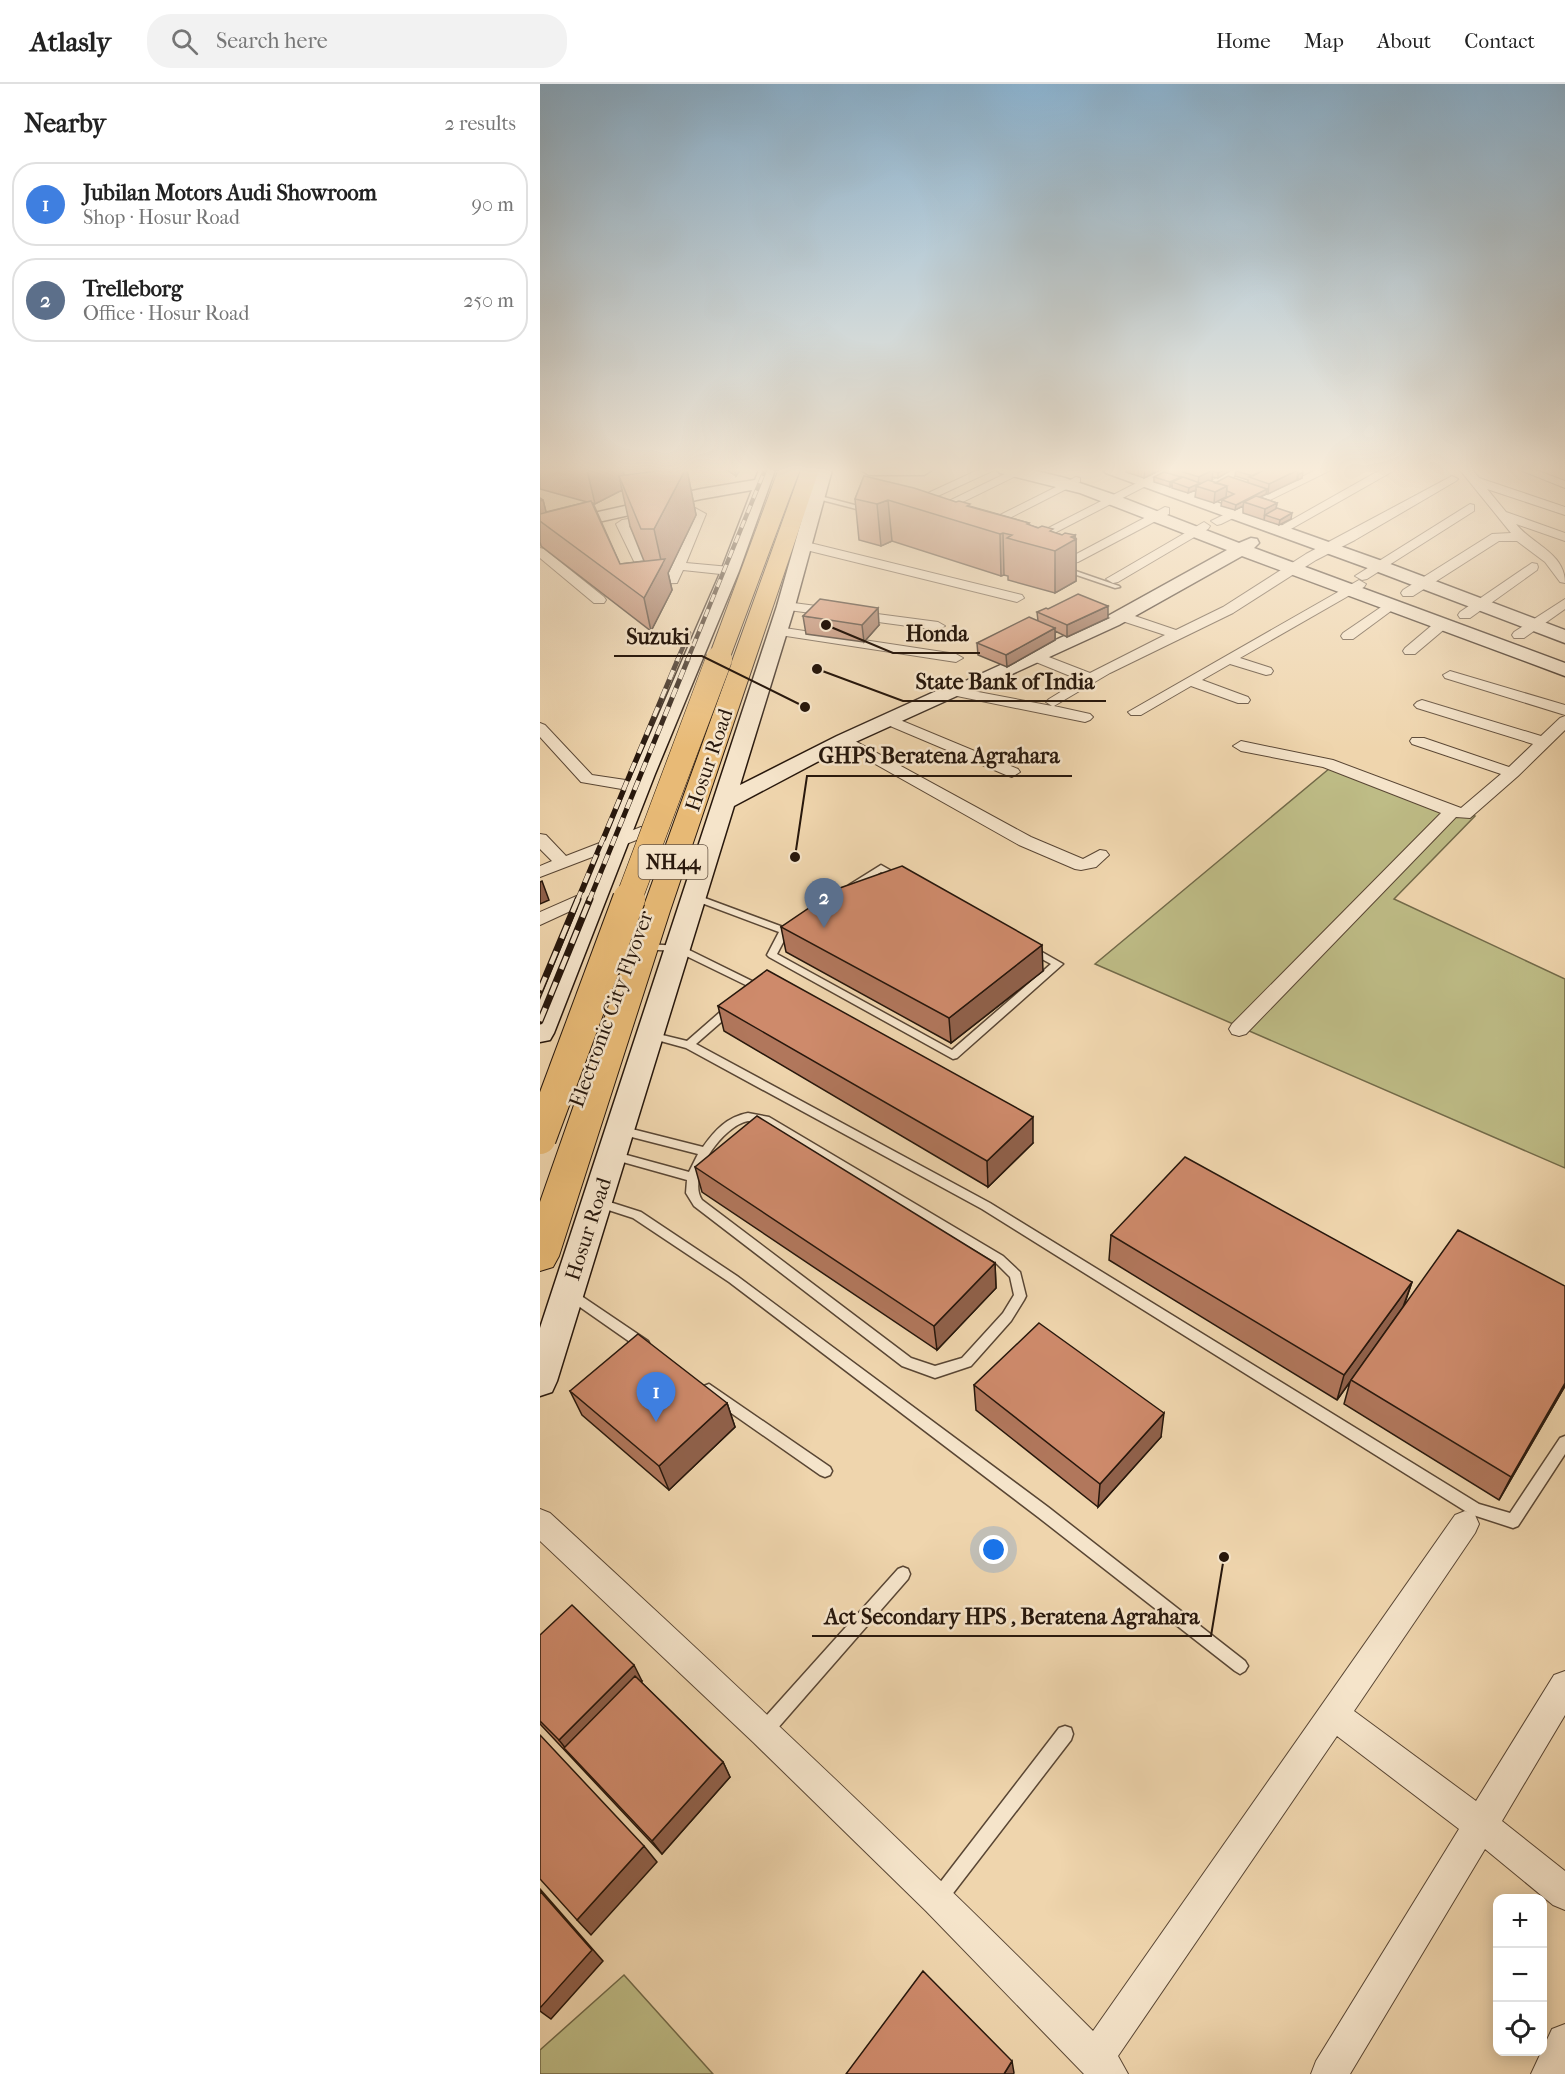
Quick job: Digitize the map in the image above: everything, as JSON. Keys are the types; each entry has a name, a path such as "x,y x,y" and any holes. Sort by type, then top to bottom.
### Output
{"highway":[{"name":"Hosur Road","path":"540,1096 630,836 754,563"},
{"name":"Electronic City Flyover","path":"540,1138 760,563"},
{"name":"Electronic City Flyover","path":"540,1209 764,563"},
{"name":"Hosur Road","path":"540,1256 644,947 766,563"}],"street":[{"path":"553,563 599,600"},
{"path":"640,563 648,580 670,581 679,563"},
{"path":"542,1025 597,892 630,836 639,787 735,563"},
{"name":"Hosur Road","path":"540,1381 786,606 797,563"},
{"path":"874,563 1017,598"},
{"path":"1115,583 1148,563"},
{"path":"724,802 844,740 1036,657 1121,616 1220,563"},
{"path":"1054,702 1091,679 1228,610 1302,563 1565,662"},
{"path":"1370,563 1425,584 1472,610"},
{"path":"1136,712 1356,583 1384,563"},
{"path":"1407,593 1457,563"},
{"path":"1553,563 1565,579"},
{"path":"678,566 730,571"},
{"path":"1472,610 1532,567"},
{"path":"1356,583 1407,593 1472,610 1526,630 1565,652"},
{"path":"1356,583 1390,605 1565,670"},
{"path":"1526,630 1565,603"},
{"path":"1348,636 1390,605"},
{"path":"786,606 938,626"},
{"path":"1121,616 1177,635"},
{"path":"1410,651 1442,624"},
{"path":"1526,630 1565,637"},
{"path":"778,631 956,658"},
{"path":"1036,657 1091,679"},
{"path":"1228,659 1266,671"},
{"path":"1450,675 1565,710"},
{"path":"1190,681 1243,700"},
{"path":"960,689 1085,717"},
{"path":"1422,705 1544,742"},
{"path":"888,720 1012,772"},
{"path":"1241,746 1327,763 1464,814 1512,773 1565,722"},
{"path":"540,728 587,780 639,787"},
{"path":"844,740 1025,841 1081,865 1090,863 1100,855"},
{"path":"1418,741 1512,773"},
{"path":"1239,1029 1452,811"},
{"path":"540,872 630,836"},
{"path":"540,839 563,863"},
{"path":"540,919 597,892"},
{"path":"540,1522 764,1731 938,1899 1102,2066 1333,1714 1465,1524"},
{"path":"1329,2074 1482,1826 1565,1686"},
{"path":"1333,1714 1482,1826 1565,1893"},
{"path":"1549,2074 1565,2042"}],"lane":[{"path":"1061,568 1115,583"},
{"path":"842,893 881,868 912,885"},
{"path":"694,897 784,931"},
{"path":"803,918 784,931 771,955 952,1055 1058,964 1027,947"},
{"path":"644,947 678,948 748,994"},
{"path":"689,1045 748,994 767,992"},
{"path":"650,1035 689,1045 986,1206 1475,1509 1513,1521 1565,1442"},
{"path":"748,1117 765,1120 999,1259 1016,1275 1020,1296 1007,1317 966,1362 935,1372 907,1362 698,1203 692,1191 693,1177 706,1152 717,1135 733,1121 748,1117"},
{"path":"616,1142 706,1152"},
{"path":"616,1142 693,1177"},
{"path":"597,1202 637,1215 733,1279 1043,1512 1240,1666"},
{"path":"568,1292 658,1355"},
{"path":"697,1382 825,1471"},
{"path":"764,1731 903,1574"},
{"path":"938,1899 1065,1734"}],"shaded area":[{"path":"1336,763 1475,816 1394,899 1565,979 1565,1168 1095,964"},
{"path":"624,1975 713,2074 540,2074 540,2050"}],"building":[{"path":"597,563 663,563 644,598"},
{"path":"1078,594 1108,606 1067,625 1037,612 1048,609"},
{"path":"820,599 878,608 862,625 803,616"},
{"path":"1029,617 1055,628 1006,655 977,643"},
{"path":"902,866 1042,945 949,1018 781,927 837,889"},
{"path":"767,970 1033,1117 987,1161 718,1006"},
{"path":"757,1116 995,1263 934,1326 695,1167"},
{"path":"1185,1157 1412,1282 1344,1375 1111,1235"},
{"path":"1458,1230 1565,1286 1565,1383 1511,1477 1351,1380"},
{"path":"1039,1323 1164,1413 1100,1484 974,1385"},
{"path":"638,1334 727,1403 659,1466 570,1391"},
{"path":"572,1605 634,1665 559,1740 540,1721 540,1635"},
{"path":"635,1676 723,1762 652,1841 564,1748"},
{"path":"540,1735 644,1846 577,1920 540,1879"},
{"path":"540,1891 592,1950 540,2008"},
{"path":"923,1971 1012,2061 1004,2074 846,2074"}],"railway":[{"path":"687,661 727,563"},
{"path":"677,661 689,633"},
{"path":"577,901 678,659"},
{"path":"589,901 688,659"},
{"path":"540,990 578,899"},
{"path":"540,1021 590,899"}],"place":[{"name":"Honda","path":"826,625"},
{"name":"State Bank of India","path":"817,669"},
{"name":"Suzuki","path":"805,707"},
{"name":"GHPS Beratena Agrahara","path":"795,857"},
{"name":"Trelleborg","path":"824,928"},
{"name":"Jubilan Motors Audi Showroom","path":"656,1422"},
{"name":"Act Secondary HPS , Beratena Agrahara","path":"1224,1557"}]}
